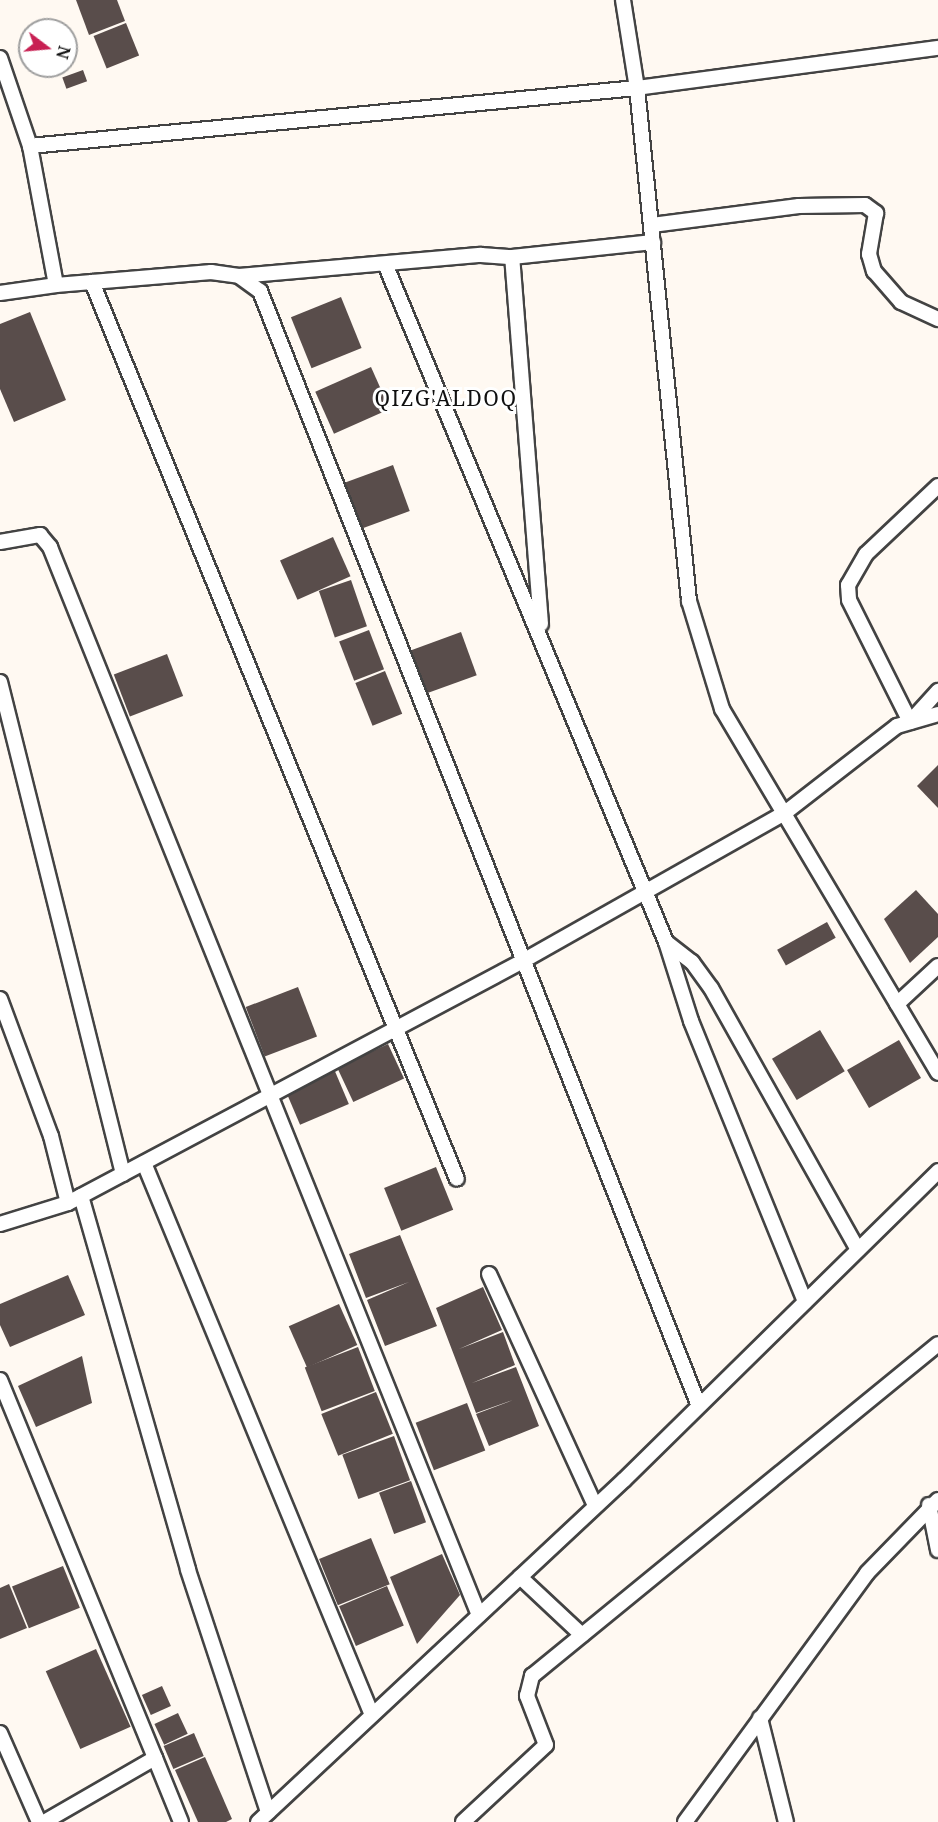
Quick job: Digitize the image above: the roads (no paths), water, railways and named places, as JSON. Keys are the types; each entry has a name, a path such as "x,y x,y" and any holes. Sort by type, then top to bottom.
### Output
{"street":[{"path":"623,0 637,88 689,601 722,709 786,812 938,1074"},
{"path":"30,146 637,88 938,48"},
{"path":"0,58 30,146 56,285"},
{"path":"652,225 799,206 872,207 877,221 869,254 874,271 902,302 938,319"},
{"path":"0,293 56,285 212,272 239,276 386,266 481,255 512,257 653,243"},
{"path":"512,257 542,635"},
{"path":"386,266 542,635 666,942 691,1021 805,1302"},
{"path":"239,276 260,291 699,1406"},
{"path":"92,282 173,492 397,1028 457,1179"},
{"path":"910,723 849,600 848,585 866,554 938,486"},
{"path":"0,542 40,535 50,547 479,1615"},
{"path":"0,682 123,1174"},
{"path":"910,723 938,691"},
{"path":"0,1224 68,1203 523,961 786,812 897,726 938,714"},
{"path":"666,942 693,962 711,988 858,1250"},
{"path":"897,1004 938,966"},
{"path":"0,999 51,1136 68,1203"},
{"path":"144,1163 372,1715"},
{"path":"81,1196 188,1570 263,1817 595,1506 938,1171"},
{"path":"489,1274 595,1506"},
{"path":"463,1822 546,1746 527,1686 582,1635 938,1344"},
{"path":"0,1380 181,1822"},
{"path":"933,1502 938,1550"},
{"path":"685,1822 867,1573 933,1502"},
{"path":"520,1577 582,1635"},
{"path":"760,1718 786,1822"},
{"path":"0,1733 39,1822"},
{"path":"44,1822 155,1758"}],"district":[{"name":"QIZG'ALDOQ","path":"446,398"}]}
